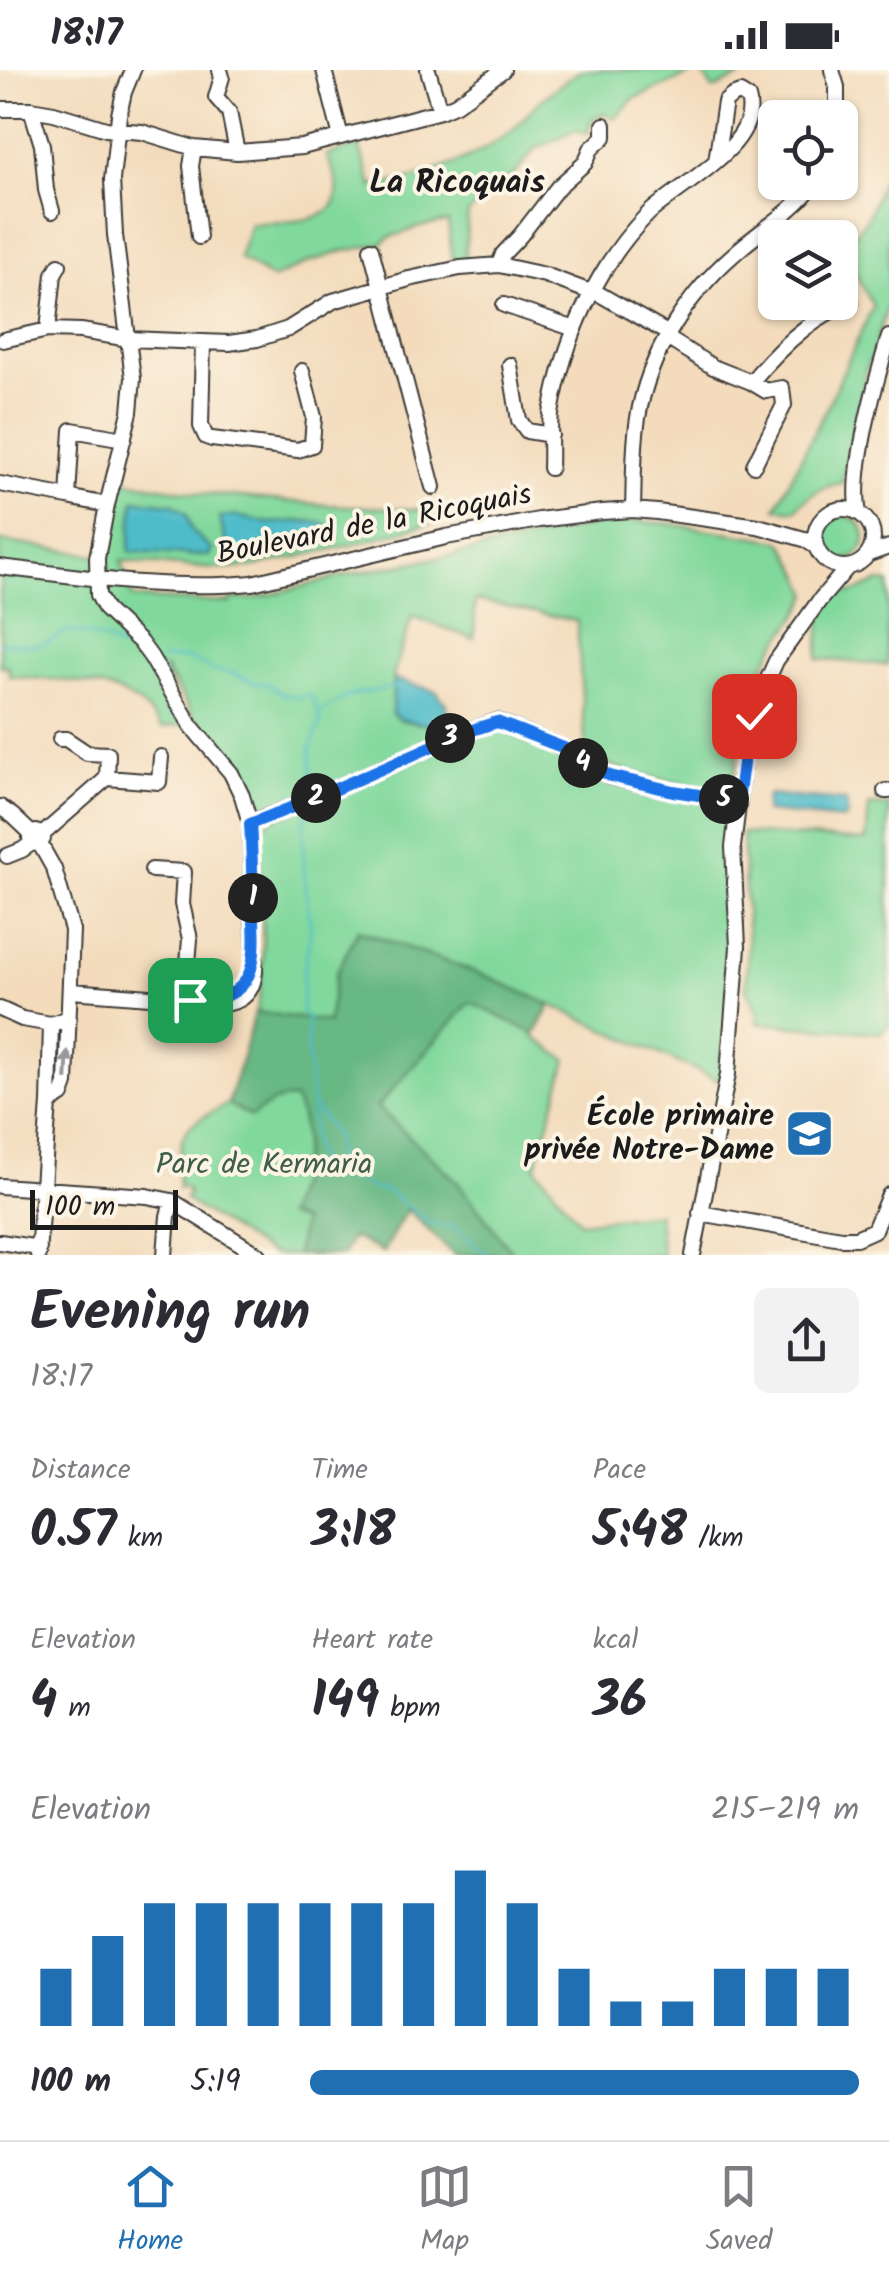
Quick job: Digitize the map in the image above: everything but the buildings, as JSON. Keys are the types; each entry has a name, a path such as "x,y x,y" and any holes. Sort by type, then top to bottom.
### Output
{"street":[{"path":"71,990 211,1001 238,989 254,964 250,824 242,796 232,774 192,726 140,642 106,610 98,595 97,558 130,412 133,378 112,206 114,150 124,92 133,70"},
{"path":"220,70 222,77 216,97 229,112 237,152"},
{"path":"324,70 341,137"},
{"path":"428,70 440,111"},
{"path":"0,109 54,113 106,130 142,132 194,148 237,152 302,146 440,111 502,70"},
{"path":"832,70 837,100"},
{"path":"31,109 42,144 52,210"},
{"path":"499,265 503,254 604,137 604,125"},
{"path":"194,148 191,166 199,237"},
{"path":"550,468 551,416 574,329 608,264 632,231 664,199 716,160"},
{"path":"633,510 638,419 650,374 668,336 702,285 801,200"},
{"path":"371,249 434,487"},
{"path":"48,330 54,274 59,265"},
{"path":"4,340 48,330 129,339 257,339 288,329 332,301 381,286 444,270 499,265 594,290 714,367 766,391 782,388 784,405 754,465"},
{"path":"504,304 574,329"},
{"path":"751,382 776,352 819,320"},
{"path":"841,509 858,469 889,337"},
{"path":"203,342 202,426 212,439 298,450 312,445 314,417 302,371"},
{"path":"510,365 520,420 527,431 551,435"},
{"path":"68,497 72,430 124,439"},
{"path":"858,469 859,513"},
{"path":"0,484 106,505"},
{"path":"819,600 826,580 825,562 815,546 814,534 826,515 841,509 859,513 868,521 873,532 869,554"},
{"name":"Boulevard de la Ricoquais","path":"0,568 177,585 252,583 446,537 572,515 633,510 758,526 800,528 819,522"},
{"name":"Boulevard de la Ricoquais","path":"758,526 815,546"},
{"path":"873,532 889,538"},
{"path":"825,562 847,568 889,546"},
{"path":"693,1255 728,1074 737,965 733,848 744,756 762,692 776,660 847,568"},
{"path":"250,824 460,734 497,722 564,748 574,758 610,776 738,801"},
{"path":"60,739 86,752 108,754 107,778"},
{"path":"7,856 22,850 107,778 159,782 161,758"},
{"path":"0,808 36,839 54,869 72,930 66,1084 62,1095 49,1104"},
{"path":"152,870 184,872 182,904 190,940 185,1000"},
{"path":"0,1009 22,1019 52,1024 69,1018"},
{"path":"0,1242 38,1252 52,1024"},
{"path":"0,1186 172,1201 260,1255"},
{"path":"700,1213 856,1238 874,1230 889,1194"},
{"path":"164,1255 172,1201"}],"green space":[{"path":"582,70 701,70 633,99 615,119 606,114 592,119 587,134 575,130 535,149 517,172 468,213 465,260 452,259 448,222 423,226 381,244 309,262 272,279 239,258 250,224 306,220 329,210 336,200 337,186 327,155 359,145 372,186 427,174 462,160 510,132 550,93"},
{"path":"701,70 739,70 742,76 713,90"},
{"path":"889,164 889,302 868,362 842,483 816,492 795,510 776,508 873,306 858,278 858,229 867,219"},
{"path":"120,480 197,493 435,510 439,521 253,567 214,569 121,561 133,598 231,603 231,598 253,599 350,574 619,520 781,541 809,594 762,670 731,792 639,775 586,756 577,621 475,600 474,639 412,616 394,673 392,714 402,720 451,729 451,734 300,800 255,815 237,764 195,719 166,669 185,724 162,728 140,704 111,689 9,676 9,666 0,666 0,541 109,557"},
{"path":"843,516 858,523 865,538 858,553 843,560 828,553 821,538 828,523"},
{"path":"879,582 889,583 887,665 818,659 821,620 834,593 855,592"},
{"name":"Parc de Kermaria","path":"486,729 499,729 616,783 729,807 733,965 720,1081 491,978 358,930 336,974 328,1022 305,1020 383,1252 352,1237 342,1255 268,1253 184,1199 187,1190 178,1188 184,1134 198,1120 228,1104 256,1015 263,945 256,829"},
{"path":"869,805 889,806 889,1025 880,1033 758,1023 758,1013 746,989 748,943 742,833 866,841"},
{"path":"358,930 491,978 551,1005 535,1034 470,1002 377,1107 457,1181 514,1255 454,1255 407,1209 383,1252 352,1237 342,1255 296,1254 302,1222 286,1216 299,1174 303,1143 295,1100 277,1101 251,1117 228,1104 255,1012 328,1022 336,974"},
{"path":"470,1001 535,1034 567,1060 536,1167 580,1222 658,1213 662,1255 514,1255 457,1181 377,1107"}],"water":[{"path":"134,500 173,504 186,513 192,531 212,550 209,556 129,552"},
{"path":"236,516 268,523 324,523 328,540 234,554 219,517"},
{"path":"394,679 436,691 446,704 450,729 402,720 392,714"},
{"path":"767,795 846,801 848,815 843,820 765,812"}],"waterway":[{"path":"0,643 39,645 63,633 76,632 109,642 147,663"},
{"path":"161,659 188,658 212,670 267,684 283,694 311,696 320,723 310,751 312,769 307,794"},
{"path":"321,712 348,696 394,687"},
{"path":"309,806 303,829 311,929 302,1011 308,1021 312,1104 336,1137 336,1156 345,1173 371,1188 387,1191 426,1221 455,1227 487,1255"},
{"path":"313,1108 312,1130 320,1165 342,1172"}],"place":[{"name":"École primaire privée Notre-Dame","path":"809,1134"}],"district":[{"name":"La Ricoquais","path":"457,183"}],"route":[{"path":"190,1000 211,1001 231,994 244,982 254,964 250,824 460,734 497,722 541,737 564,748 574,758 627,782 738,801 754,716"}]}
